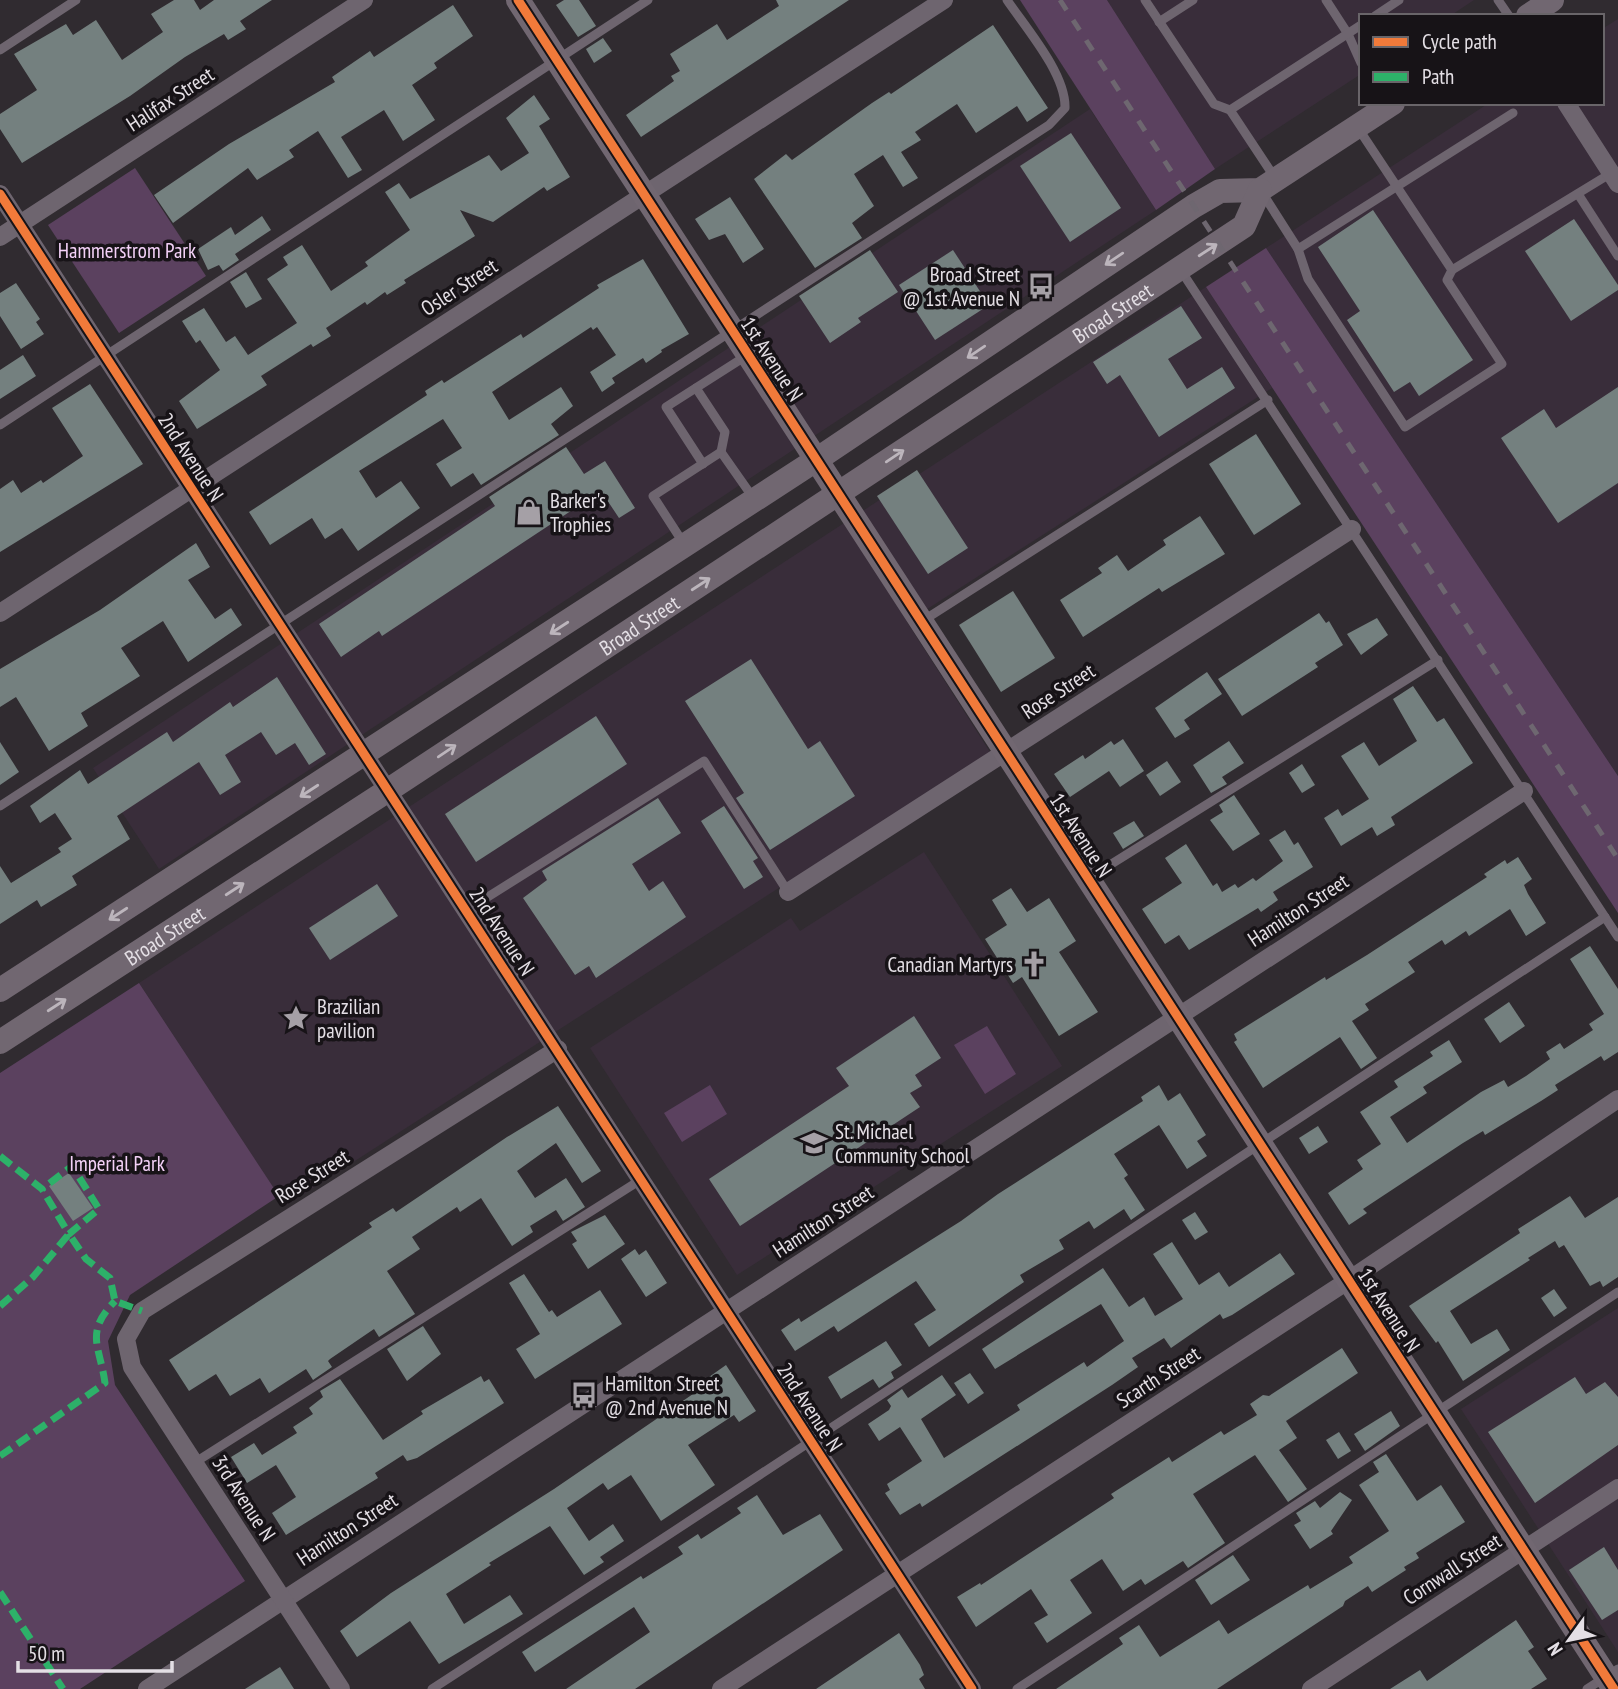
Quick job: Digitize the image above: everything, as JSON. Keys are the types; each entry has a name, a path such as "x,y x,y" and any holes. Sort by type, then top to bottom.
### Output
{"main road":[{"name":"1st Avenue N","path":"518,0 1349,1280 1606,1681"},
{"path":"1531,14 1552,0"},
{"path":"1268,184 1388,105"},
{"name":"Broad Street","path":"0,1042 390,789 1244,226 1268,184"},
{"name":"Broad Street","path":"0,990 816,460 1194,206 1220,191 1268,184"}],"street":[{"name":"Halifax Street","path":"0,237 364,0"},
{"name":"Osler Street","path":"0,613 944,0"},
{"path":"1567,105 1616,176"},
{"name":"2nd Avenue N","path":"0,194 280,626 390,789 972,1689"},
{"name":"Rose Street","path":"789,892 1352,529"},
{"name":"Hamilton Street","path":"148,1689 282,1598 728,1311 1524,791"},
{"name":"Rose Street","path":"132,1367 125,1339 142,1311 558,1049"},
{"name":"Scarth Street","path":"721,1689 1349,1280 1618,1099"},
{"name":"3rd Avenue N","path":"132,1367 341,1689"},
{"name":"Cornwall Street","path":"1311,1689 1618,1488"}],"lane":[{"path":"0,50 76,0"},
{"path":"0,425 648,0"},
{"path":"0,806 1059,117 1065,108 1065,95 1057,75 1007,0"},
{"path":"1145,0 1214,104 1230,110 1268,184 1298,249 1308,279 1405,427 1502,364 1447,280 1452,270 1578,194 1616,176"},
{"path":"1159,22 1193,0"},
{"path":"1326,0 1348,34 1359,59"},
{"path":"1378,14 1399,0"},
{"path":"1230,110 1359,26"},
{"path":"1298,249 1513,113"},
{"path":"1357,126 1452,270"},
{"path":"1578,194 1618,256"},
{"path":"1180,268 1618,937"},
{"path":"703,464 666,407 748,355"},
{"path":"685,545 653,496 721,452 725,432 696,388"},
{"path":"922,621 1268,400"},
{"path":"721,452 754,500"},
{"path":"1088,878 1438,660"},
{"path":"467,910 704,761 789,892"},
{"path":"432,1689 813,1443 1260,1143 1605,917"},
{"path":"194,1463 642,1180"},
{"path":"1017,1689 1618,1292"}],"shaded area":[{"path":"1107,0 1474,0 1453,14 1359,14 1359,75 1215,169"},
{"path":"1618,19 1618,776 1266,248 1486,105 1604,105 1604,28"},
{"path":"1090,109 1156,210 159,869 93,768"},
{"path":"1206,287 1272,388 907,622 990,752 285,1206 139,983"},
{"path":"924,852 1062,1066 737,1275 590,1048 791,918 800,931"},
{"path":"1618,1308 1618,1652 1461,1409"}],"green space":[{"path":"1020,0 1107,0 1215,169 1156,210"},
{"name":"Hammerstrom Park","path":"135,168 206,276 119,333 48,225"},
{"path":"1266,248 1618,776 1618,913 1206,287"},
{"name":"Imperial Park","path":"139,983 279,1196 130,1295 108,1341 115,1385 245,1581 80,1689 0,1689 0,1073"},
{"path":"987,1026 1016,1074 985,1094 954,1045"},
{"path":"710,1085 727,1114 682,1142 664,1113"}],"building":[{"path":"174,0 194,0 200,10 214,0 272,0 240,21 246,29 228,40 224,34 185,57 130,96 22,163 0,129 0,114 37,90 14,54 66,24 73,35 96,20 122,60 163,32 151,14"},
{"path":"564,0 579,0 596,26 578,37 556,5"},
{"path":"776,0 849,0 641,137 626,115 674,81 671,76 680,71 670,54 717,24 727,40 779,6"},
{"path":"453,5 473,36 434,63 437,68 412,85 435,120 403,141 384,110 341,137 362,170 348,178 318,131 289,150 294,157 257,180 248,168 173,223 154,195 229,144 335,82 332,77 370,51 374,57"},
{"path":"993,25 1048,108 1027,122 1017,106 976,133 957,104 915,132 921,140 901,152 918,178 903,187 883,155 854,174 874,206 852,223 862,238 815,268 754,179 786,154 792,160 872,103 889,92 891,94"},
{"path":"603,38 612,51 594,63 586,49"},
{"path":"534,95 550,119 539,126 570,177 547,191 544,187 493,222 460,210 475,236 404,280 406,283 387,295 385,292 367,305 365,302 326,328 331,336 313,347 311,344 261,376 267,385 197,429 179,401 220,370 200,340 196,343 182,321 204,308 226,342 235,336 248,355 297,323 267,279 288,265 283,257 302,245 331,291 368,266 365,262 410,230 385,192 399,183 410,199 489,155 501,171 529,153 506,118"},
{"path":"1071,133 1121,208 1070,242 1020,166"},
{"path":"730,197 764,249 743,263 725,234 709,240 695,219"},
{"path":"1373,210 1473,360 1419,396 1410,382 1394,392 1347,320 1360,311 1318,247"},
{"path":"262,216 271,230 235,254 239,260 223,271 219,265 208,270 198,249 231,227 235,235"},
{"path":"1574,219 1618,285 1618,290 1571,321 1525,251"},
{"path":"870,250 898,292 858,318 861,322 830,343 799,296"},
{"path":"953,250 989,305 935,340 899,285"},
{"path":"643,259 689,334 661,350 662,352 646,363 643,358 612,378 615,383 602,392 590,372 616,355 597,327 593,330 591,327 492,392 509,420 561,387 573,406 551,424 559,435 481,485 473,473 451,487 436,464 462,448 443,419 359,471 376,498 401,481 420,508 358,551 342,528 325,539 312,518 270,545 249,512 427,395 425,391 442,380 444,383 521,334 523,338 599,288 597,285"},
{"path":"246,272 262,299 246,308 230,282"},
{"path":"16,283 40,319 36,322 44,334 21,349 0,316 0,293"},
{"path":"1181,306 1202,338 1168,359 1187,389 1222,367 1235,388 1159,437 1120,375 1107,384 1093,362"},
{"path":"23,355 36,376 0,399 0,370"},
{"path":"90,384 143,464 0,552 0,489 13,480 21,493 41,480 43,483 83,456 52,408"},
{"path":"1618,387 1618,483 1558,523 1501,438 1544,409 1556,428"},
{"path":"1256,434 1301,504 1254,535 1209,464"},
{"path":"566,447 584,474 605,461 635,508 619,518 601,491 382,636 379,631 341,657 319,624 495,506 489,497"},
{"path":"917,470 968,548 928,574 877,496"},
{"path":"1200,516 1225,554 1162,592 1159,588 1083,637 1060,600 1102,573 1098,568 1117,555 1128,571 1166,545 1163,540"},
{"path":"196,543 210,567 188,580 215,619 231,608 242,625 188,662 163,621 121,648 140,676 81,713 88,726 49,751 16,697 0,707 0,669 100,610"},
{"path":"1013,591 1055,658 1001,692 959,625"},
{"path":"1319,613 1326,623 1329,621 1343,645 1315,663 1318,667 1242,716 1218,679"},
{"path":"1377,618 1388,635 1361,655 1347,634"},
{"path":"751,659 808,749 820,741 855,796 770,850 736,798 744,793 685,701"},
{"path":"1207,672 1222,694 1184,720 1190,729 1175,738 1155,708"},
{"path":"277,677 326,754 309,765 295,743 276,755 261,732 225,755 241,782 220,795 199,762 117,816 130,839 72,876 77,885 41,907 37,900 0,924 0,866 11,883 61,852 58,848 72,839 55,813 40,823 30,806 80,770 88,784 167,732 173,742 230,702 233,707"},
{"path":"1413,686 1437,722 1444,718 1473,763 1391,817 1395,825 1377,836 1372,827 1341,846 1324,818 1338,809 1342,816 1369,799 1341,756 1364,742 1379,766 1417,741 1393,699"},
{"path":"596,716 627,764 476,862 445,814"},
{"path":"1123,739 1144,771 1120,787 1109,771 1070,797 1054,774 1083,755 1085,759 1111,741 1114,745"},
{"path":"1229,741 1244,763 1222,777 1227,784 1211,793 1193,765"},
{"path":"0,742 19,772 0,785"},
{"path":"1167,761 1181,782 1160,796 1146,775"},
{"path":"1302,764 1315,785 1302,793 1289,773"},
{"path":"1234,795 1260,834 1233,851 1210,820 1223,812 1219,805"},
{"path":"658,798 681,833 632,864 649,891 663,881 686,917 596,978 589,966 575,975 523,898 547,880 542,871"},
{"path":"724,806 758,858 753,861 763,877 744,889 701,821"},
{"path":"1134,821 1144,836 1123,849 1113,833"},
{"path":"1285,830 1294,845 1298,842 1313,867 1273,892 1278,900 1261,912 1258,908 1189,950 1179,935 1165,944 1142,909 1182,883 1165,858 1186,844 1213,886 1217,883 1222,892 1235,884 1238,888 1253,878 1256,881 1283,861 1269,840"},
{"path":"1518,857 1532,879 1524,885 1546,923 1526,936 1510,909 1469,936 1466,931 1445,945 1442,940 1408,962 1415,972 1365,1004 1369,1010 1352,1021 1377,1058 1361,1069 1340,1037 1263,1088 1234,1042 1237,1040 1234,1034 1325,977 1326,980 1367,955 1487,877 1484,874 1505,860 1507,864"},
{"path":"377,884 398,916 330,960 309,928"},
{"name":"Canadian Martyrs","path":"1011,888 1027,912 1049,898 1076,941 1059,952 1098,1012 1059,1036 1022,977 1013,983 985,939 1007,925 992,900"},
{"path":"1590,946 1618,989 1618,1052 1604,1061 1601,1056 1555,1085 1558,1090 1541,1101 1485,1135 1483,1131 1463,1143 1363,1209 1367,1213 1349,1225 1328,1193 1363,1169 1357,1160 1381,1144 1360,1112 1398,1087 1394,1081 1433,1056 1430,1052 1449,1040 1462,1062 1423,1087 1427,1093 1390,1117 1407,1143 1481,1092 1504,1080 1508,1087 1526,1076 1550,1059 1546,1052 1560,1043 1564,1049 1593,1030 1589,1024 1604,1014 1570,959"},
{"path":"1509,1002 1525,1026 1500,1043 1484,1019"},
{"name":"St. Michael Community School","path":"914,1016 941,1058 915,1075 922,1086 910,1093 920,1107 740,1226 709,1179 849,1086 836,1068"},
{"path":"1159,1085 1168,1101 1180,1093 1206,1135 1197,1141 1207,1156 1187,1169 1159,1125 1114,1154 1128,1175 1124,1178 1145,1210 1131,1220 1124,1209 1094,1229 1089,1221 1059,1240 1064,1249 1020,1275 1024,1282 929,1347 914,1324 936,1310 916,1281 838,1332 834,1326 795,1351 781,1330 799,1318 801,1322 961,1221 998,1194 1143,1101 1141,1097"},
{"path":"558,1106 601,1171 582,1183 556,1143 517,1171 535,1198 566,1178 585,1207 563,1221 556,1210 530,1226 533,1232 512,1246 481,1198 460,1212 457,1207 412,1237 420,1249 387,1271 415,1314 379,1337 374,1329 330,1359 328,1361 332,1367 313,1380 306,1369 269,1393 260,1378 230,1396 216,1374 189,1391 169,1360 372,1227 369,1223 393,1208 396,1212"},
{"path":"1318,1126 1328,1142 1309,1154 1299,1138"},
{"path":"69,1173 93,1208 73,1221 49,1186"},
{"path":"1570,1196 1585,1218 1618,1197 1618,1277 1603,1287 1600,1281 1590,1286 1564,1245 1559,1248 1555,1241 1528,1258 1530,1260 1450,1311 1471,1344 1497,1329 1510,1350 1463,1381 1438,1341 1436,1343 1409,1306 1520,1233 1518,1229"},
{"path":"1195,1212 1208,1232 1195,1240 1182,1220"},
{"path":"605,1215 625,1244 588,1269 572,1244 577,1241 571,1232"},
{"path":"1172,1242 1199,1285 1219,1272 1229,1287 1280,1253 1295,1274 1232,1315 1223,1319 1220,1314 1171,1348 1164,1338 1132,1358 1138,1367 1112,1385 922,1507 920,1503 900,1515 885,1493 890,1490 887,1484 922,1461 900,1427 879,1441 868,1424 889,1410 891,1406 887,1400 902,1389 908,1398 942,1375 956,1395 921,1419 944,1458 1020,1410 1017,1405 1084,1362 1087,1367 1124,1341 1101,1304 995,1369 982,1349 1103,1268 1129,1307 1144,1297 1155,1316 1183,1299 1153,1254"},
{"path":"635,1249 639,1255 646,1250 667,1283 646,1297 621,1259"},
{"path":"524,1274 549,1312 552,1310 557,1317 600,1290 622,1324 535,1379 516,1349 540,1334 509,1283"},
{"path":"1554,1289 1567,1308 1554,1317 1541,1298"},
{"path":"423,1326 441,1354 407,1381 387,1349"},
{"path":"886,1341 902,1365 891,1372 894,1378 879,1388 873,1379 841,1399 828,1377"},
{"path":"1342,1348 1358,1373 1286,1421 1297,1438 1279,1450 1307,1489 1288,1502 1255,1455 1193,1494 1225,1543 1188,1568 1183,1561 1145,1585 1141,1579 1123,1591 1102,1559 1070,1580 1092,1613 1047,1643 1034,1623 1048,1615 1031,1589 976,1627 957,1597 980,1583 981,1585 1114,1498 1111,1494 1169,1457 1172,1462 1221,1431 1224,1435 1257,1415 1250,1404 1263,1395 1269,1396"},
{"path":"726,1365 756,1411 739,1422 734,1415 688,1445 715,1485 661,1521 631,1475 608,1490 603,1483 567,1508 589,1541 613,1524 624,1541 600,1557 604,1562 584,1575 550,1526 489,1563 491,1565 446,1594 464,1624 510,1595 523,1614 439,1664 410,1621 357,1657 340,1631 391,1593 554,1489 712,1381 709,1377"},
{"path":"970,1373 984,1393 968,1404 954,1383"},
{"path":"481,1376 484,1382 489,1379 504,1403 417,1458 407,1461 403,1455 375,1473 378,1478 286,1535 272,1513 296,1497 276,1465 247,1483 231,1457 254,1443 262,1455 297,1433 293,1427 313,1414 309,1408 323,1397 320,1391 340,1379 383,1440 423,1414 421,1411"},
{"path":"1575,1377 1586,1394 1605,1382 1618,1397 1618,1445 1535,1503 1488,1432"},
{"path":"1391,1411 1400,1426 1365,1451 1354,1434"},
{"path":"1339,1432 1351,1451 1338,1459 1326,1440"},
{"path":"1386,1454 1417,1501 1441,1485 1465,1522 1416,1553 1419,1558 1404,1567 1406,1570 1372,1592 1368,1586 1345,1601 1343,1606 1217,1689 1056,1689 1123,1644 1119,1638 1139,1625 1160,1657 1219,1620 1228,1634 1308,1585 1310,1589 1353,1563 1349,1557 1389,1531 1359,1485 1379,1472 1373,1462"},
{"path":"1340,1492 1352,1500 1331,1531 1333,1534 1310,1549 1294,1525 1301,1521 1296,1513 1315,1501 1320,1508"},
{"path":"757,1495 783,1535 820,1514 843,1550 635,1689 566,1689 650,1632 634,1607 535,1672 522,1652 641,1576 643,1579 683,1554 678,1547 698,1534 701,1539 741,1513 737,1508"},
{"path":"1604,1547 1618,1570 1618,1610 1602,1620 1569,1570"},
{"path":"1233,1555 1250,1580 1211,1605 1195,1580"},
{"path":"1516,1620 1534,1647 1528,1651 1547,1679 1531,1689 1390,1689 1420,1670 1427,1681"},
{"path":"899,1633 920,1665 924,1675 919,1679 925,1689 816,1689"},
{"path":"280,1667 294,1689 245,1689"}],"railway":[{"path":"1060,0 1618,859"}],"marked path":[{"path":"0,1156 42,1189 69,1234 99,1209 72,1166 42,1189"},
{"path":"0,1306 33,1277 69,1234 86,1259 110,1278 115,1301 142,1311"},
{"path":"0,1456 105,1383 96,1340 97,1331 105,1312 115,1301"},
{"path":"0,1592 63,1689"}],"cycle path":[{"path":"518,0 1614,1689"},
{"path":"0,194 972,1689"}],"place":[{"name":"Broad Street @ 1st Avenue N","path":"1041,286"},
{"name":"Barker's Trophies","path":"529,512"},
{"name":"Canadian Martyrs","path":"1034,964"},
{"name":"Brazilian pavilion","path":"296,1018"},
{"name":"St. Michael Community School","path":"814,1143"},
{"name":"Hamilton Street @ 2nd Avenue N","path":"584,1395"}]}
